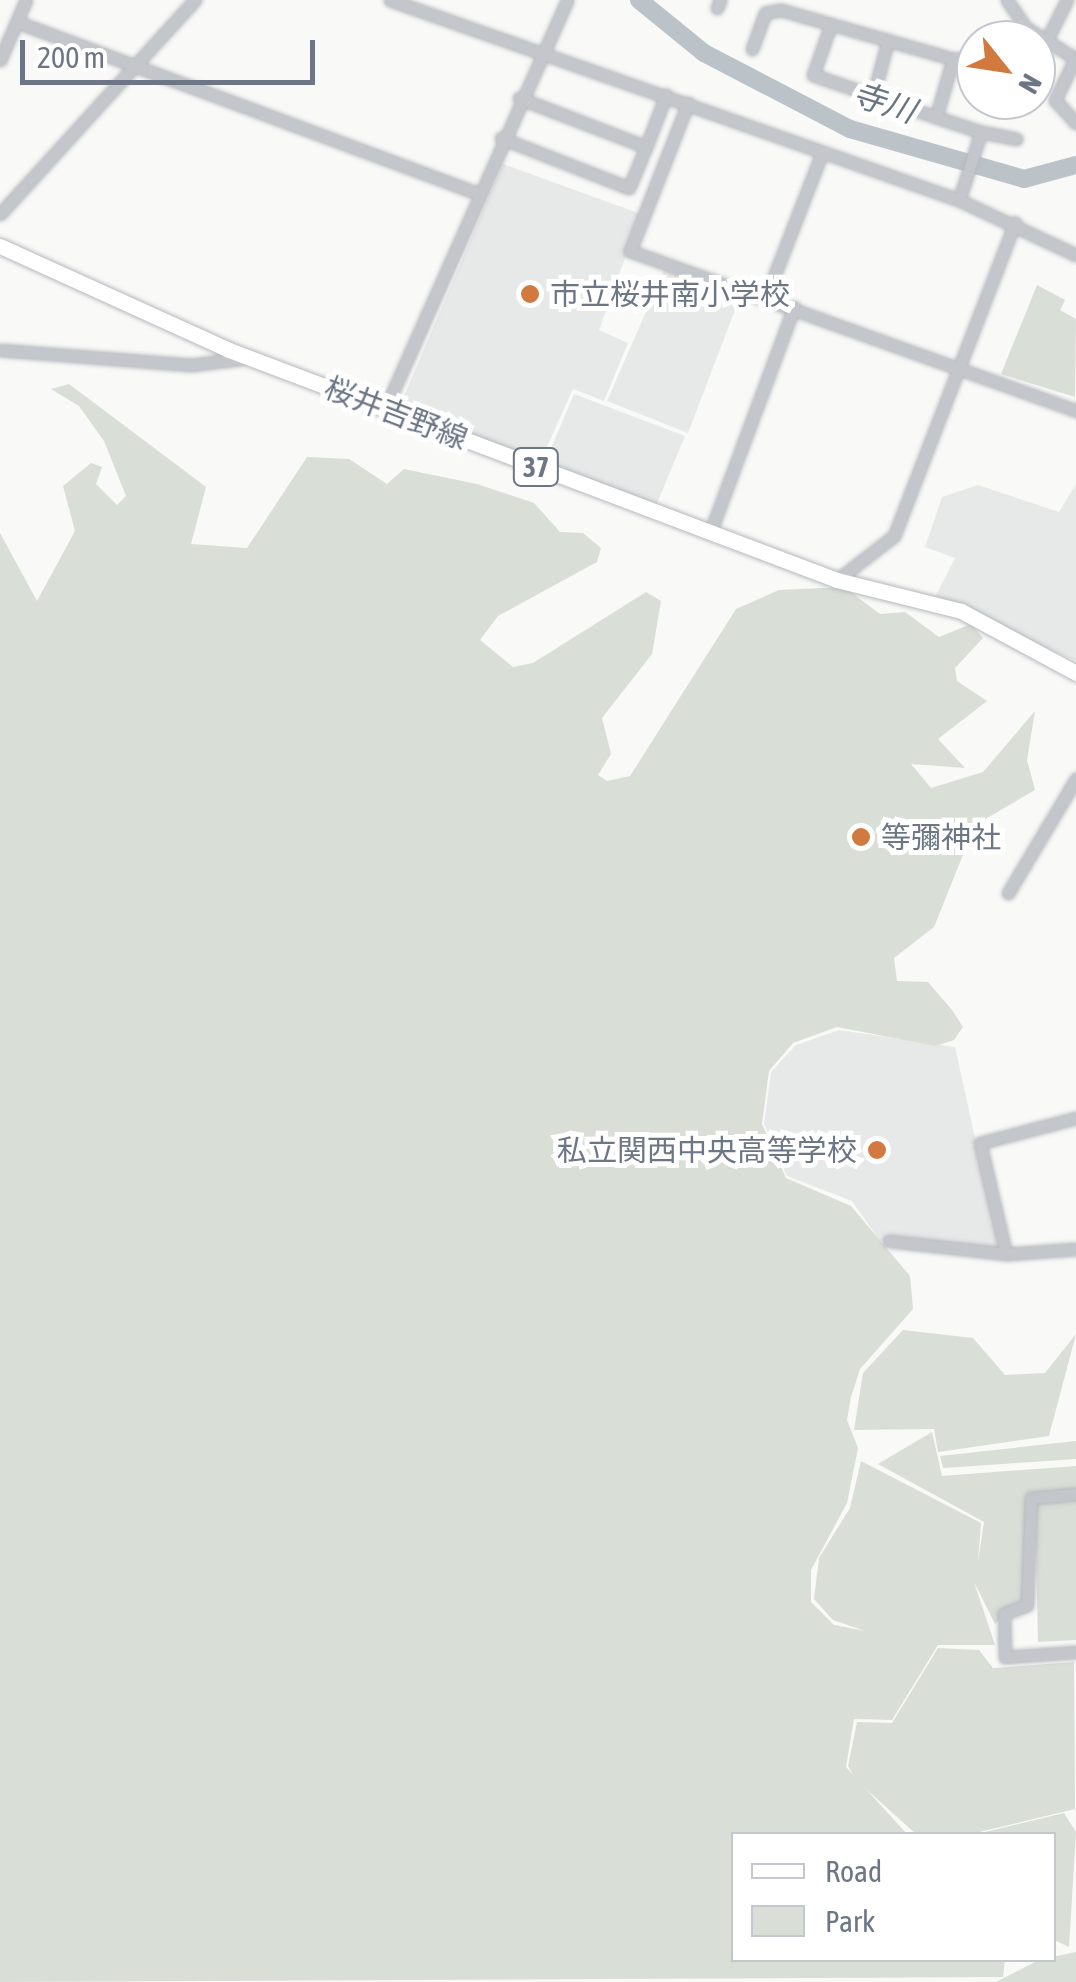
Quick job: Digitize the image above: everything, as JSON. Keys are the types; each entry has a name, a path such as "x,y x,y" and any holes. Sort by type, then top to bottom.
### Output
{"main road":[{"name":"桜井吉野線","path":"0,246 251,358 710,534 837,580 961,612 1076,673"}],"street":[{"path":"0,60 26,0"},
{"path":"0,214 195,0"},
{"path":"390,0 688,103 821,155 959,200 1076,255"},
{"path":"386,407 476,193 539,52 567,0"},
{"path":"1007,0 1027,20"},
{"path":"1056,29 1068,0"},
{"path":"752,49 765,13 831,24 954,60 936,118"},
{"path":"17,22 476,193"},
{"path":"831,24 813,74 872,100 1016,139"},
{"path":"872,100 888,40"},
{"path":"1076,59 1055,100 1076,123"},
{"path":"501,138 628,188 666,96"},
{"path":"519,98 646,146"},
{"path":"688,103 630,251 1076,411"},
{"path":"959,200 982,132"},
{"path":"766,297 821,155"},
{"path":"837,580 894,536 954,365 1014,223"},
{"path":"710,534 794,307"},
{"path":"0,350 191,365 251,358"},
{"path":"1008,893 1076,779"},
{"path":"1006,1254 980,1143 1076,1118"},
{"path":"890,1241 1006,1254 1076,1248"},
{"path":"1076,1494 1030,1498 1028,1604 1004,1614 1004,1657 1076,1652"}],"shaded area":[{"name":"市立桜井南小学校","path":"503,164 641,214 599,330 628,343 604,401 573,389 540,462 399,408"},
{"path":"666,266 740,297 688,433 607,401"},
{"path":"574,394 685,436 655,508 544,465"},
{"path":"1076,484 1076,661 935,597 955,558 925,547 942,497 978,485 1059,512"},
{"name":"私立関西中央高等学校","path":"839,1030 955,1047 1000,1251 880,1241 852,1201 787,1176 764,1124 771,1072 796,1045"}],"green space":[{"path":"1037,285 1065,300 1060,310 1076,319 1075,397 1001,374"},
{"path":"69,384 206,487 191,544 247,548 307,457 349,459 387,484 404,469 477,484 534,503 560,532 583,533 601,548 597,562 498,616 480,640 513,667 533,663 646,592 661,601 652,654 602,718 611,754 598,775 607,781 630,776 736,609 779,590 844,587 880,614 905,612 939,637 971,624 983,638 955,668 957,681 987,701 938,739 965,768 911,764 931,788 983,772 1035,711 1027,760 1035,790 975,825 934,927 894,958 897,981 928,982 963,1027 954,1040 936,1046 837,1027 793,1043 769,1071 762,1124 786,1178 851,1206 910,1276 913,1309 860,1369 851,1397 847,1420 858,1448 847,1503 811,1570 811,1602 834,1625 865,1631 833,1620 814,1599 819,1558 850,1508 861,1461 981,1523 978,1562 984,1522 878,1464 932,1432 942,1476 1076,1466 1076,1640 1038,1642 1035,1504 1026,1597 995,1624 974,1582 995,1645 938,1645 892,1720 854,1719 846,1767 905,1832 731,1832 731,1962 1005,1962 1003,1977 0,1982 0,533 37,601 75,531 63,486 91,463 102,467 96,484 117,505 126,496 104,441 79,406 51,389"},
{"path":"903,1330 973,1338 1005,1375 1045,1373 1076,1334 1049,1436 938,1452 934,1429 854,1430 863,1373"},
{"path":"1076,1441 1076,1459 943,1468 940,1456"},
{"path":"938,1648 979,1650 993,1668 1074,1662 1075,1809 979,1832 914,1832 856,1780 848,1766 857,1722 892,1723"},
{"path":"1064,1813 1076,1832 1069,1947 1056,1941 1056,1832 985,1832"},
{"path":"1076,1952 1076,1982 996,1982 1035,1962 1056,1962 1056,1956"}],"waterway":[{"name":"寺川","path":"639,0 704,53 850,129 1024,179 1076,165"}],"place":[{"name":"市立桜井南小学校","path":"530,294"},
{"name":"等彌神社","path":"861,837"},
{"name":"私立関西中央高等学校","path":"877,1150"}]}
